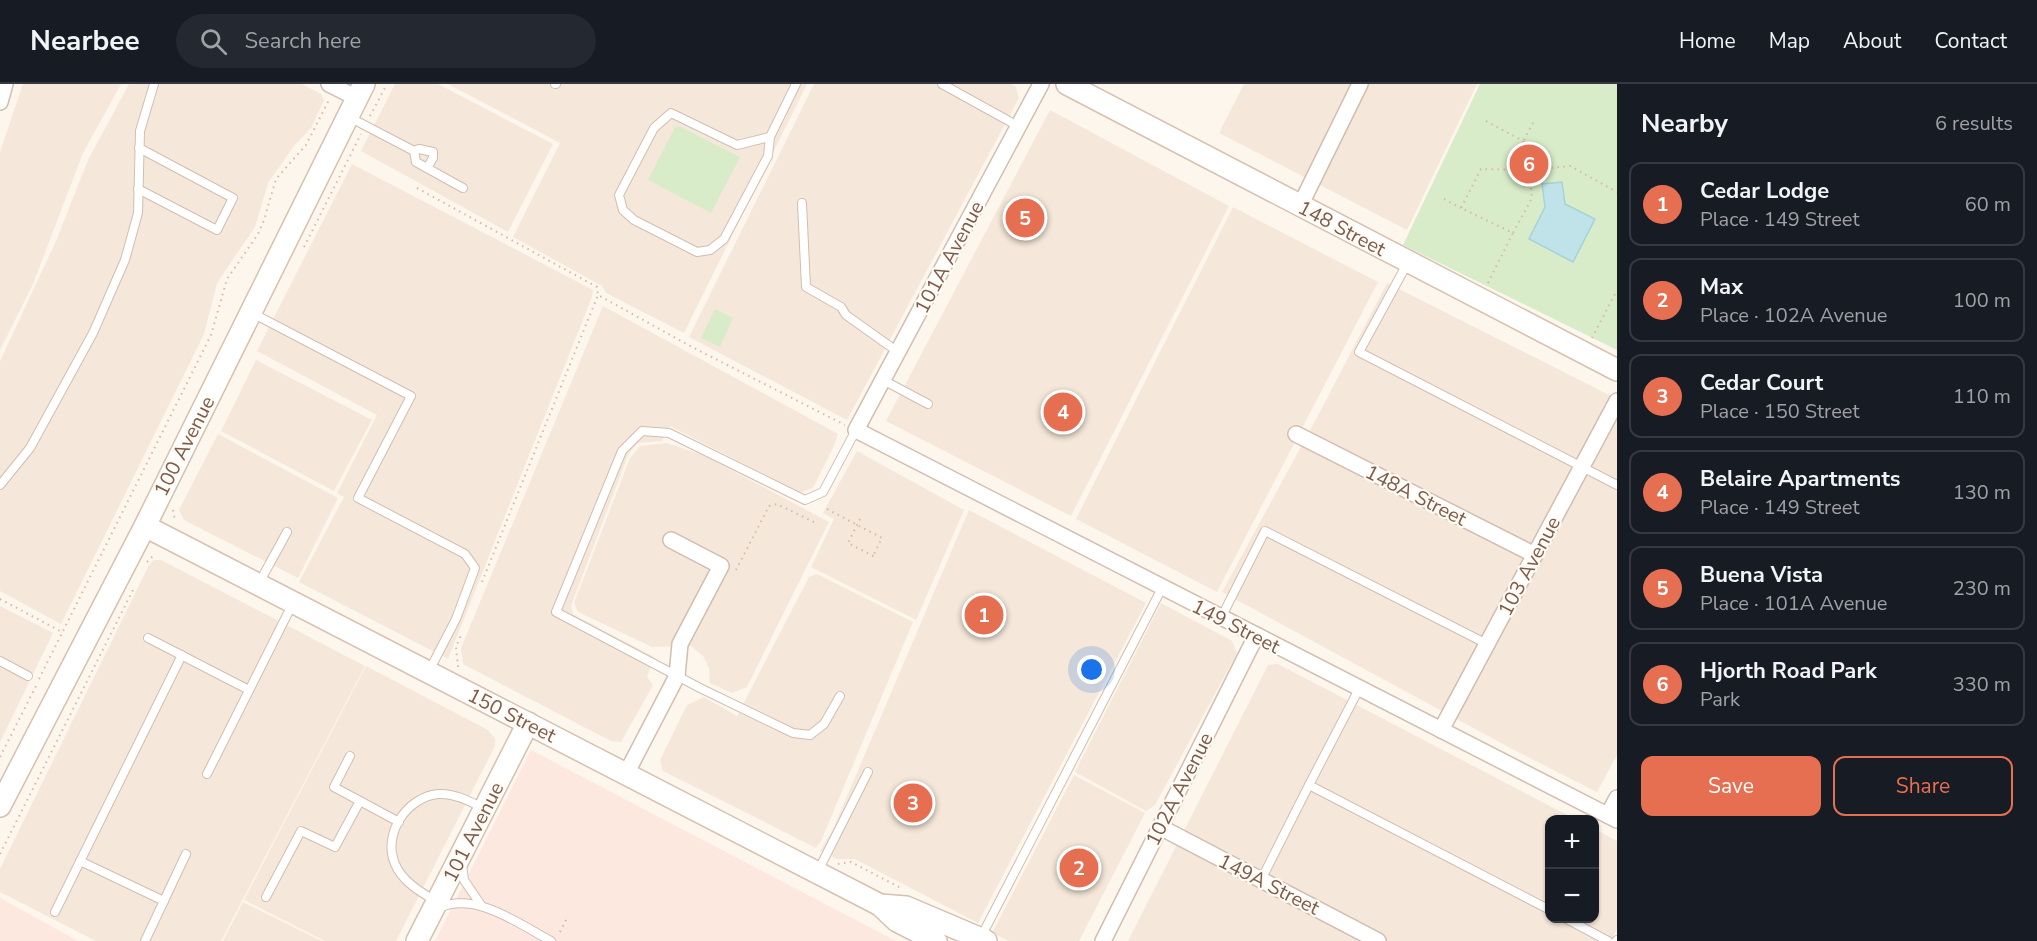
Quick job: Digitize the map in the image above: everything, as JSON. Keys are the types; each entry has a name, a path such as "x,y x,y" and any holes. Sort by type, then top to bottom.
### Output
{"main road":[{"name":"148 Street","path":"1067,84 1617,370"},
{"name":"100 Avenue","path":"0,806 144,526 356,100"},
{"name":"150 Street","path":"144,526 880,905 897,921 936,941"},
{"name":"101 Avenue","path":"417,941 528,723"},
{"name":"150 Street","path":"880,905 906,907 983,940"}],"street":[{"path":"0,102 5,84"},
{"name":"101A Avenue","path":"852,428 883,380 1041,84"},
{"path":"1300,206 1360,84"},
{"path":"330,89 356,100"},
{"name":"103 Avenue","path":"1441,730 1617,401"},
{"name":"149 Street","path":"852,428 1613,817"},
{"name":"148A Street","path":"1296,434 1535,555"},
{"path":"626,774 677,676 680,644 721,566 671,540"},
{"name":"102A Avenue","path":"1103,941 1256,636"},
{"path":"1613,817 1617,798"},
{"name":"149A Street","path":"1160,827 1378,941"}],"lane":[{"path":"0,484 30,448 93,333 125,260 138,213 140,131 154,84"},
{"path":"770,137 737,145 671,113 654,128 619,195 623,210 634,220 697,252 710,250 724,239 763,167 768,156 770,137 796,84"},
{"path":"942,84 1018,126"},
{"path":"356,100 414,151 416,162 464,188"},
{"path":"138,189 217,230 233,198 139,148"},
{"path":"414,151 419,148 433,152 433,159 427,168"},
{"path":"802,203 806,286 841,307 846,315 898,352"},
{"path":"1408,263 1359,352 1617,485"},
{"path":"251,312 411,396 358,498 465,554 475,568 456,619 428,672"},
{"path":"883,380 928,404"},
{"path":"840,696 824,724 810,735 793,734 556,612 622,451 642,431 669,433 805,500 823,492 852,428"},
{"path":"1221,618 1265,531 1487,644"},
{"path":"258,584 287,532"},
{"path":"983,940 1162,588"},
{"path":"207,774 294,602"},
{"path":"148,638 249,690"},
{"path":"55,912 182,656"},
{"path":"0,661 28,675"},
{"path":"1261,880 1359,689"},
{"path":"350,756 334,787 399,822"},
{"path":"817,873 868,772"},
{"path":"1309,785 1545,907"},
{"path":"485,808 466,799 440,794 427,796 413,805 394,830 391,845 394,862 401,875 435,907 452,903 481,905 551,941"},
{"path":"266,897 301,831 335,848 360,801"},
{"path":"462,853 464,880 481,905"},
{"path":"145,941 186,854"},
{"path":"80,861 164,901"},
{"path":"1574,923 1608,941"}],"path":[{"path":"0,757 211,335 227,279 258,234 276,178 306,145 330,89"},
{"path":"1486,121 1523,141"},
{"path":"1487,286 1532,198 1523,141 1534,121"},
{"path":"1461,208 1481,170 1529,170 1570,166 1617,192"},
{"path":"417,188 597,287 598,296 478,592"},
{"path":"1444,200 1513,233"},
{"path":"1592,340 1617,290"},
{"path":"598,296 692,347 852,428"},
{"path":"736,569 769,506 777,504 818,524"},
{"path":"827,509 857,524 882,538 875,557 848,543 857,524 860,519"},
{"path":"172,513 174,520"},
{"path":"147,561 156,555"},
{"path":"0,854 136,582"},
{"path":"0,599 62,632"},
{"path":"458,667 456,647 460,636"},
{"path":"560,932 567,918"}],"shaded area":[{"path":"23,84 121,84 83,153 33,284 0,350 0,152"},
{"path":"129,84 302,84 321,94 324,100 311,128 294,146 268,183 255,227 217,283 204,334 61,624 0,591 0,361 56,241 88,160"},
{"path":"395,84 438,84 553,144 508,232 361,151"},
{"path":"448,84 807,84 684,333 606,293 602,286 513,237 560,143"},
{"path":"814,84 1011,84 1016,87 1019,98 847,420 689,337"},
{"path":"1244,84 1477,84 1407,230 1219,133"},
{"path":"1050,110 1229,206 1071,516 886,421"},
{"path":"352,164 593,290 448,659 299,582 344,497 337,493 377,415 257,351"},
{"path":"1233,207 1378,282 1217,592 1076,519"},
{"path":"1387,283 1617,399 1617,755 1597,792 1514,750 1222,592"},
{"path":"603,306 838,434 813,488 800,493 670,426 662,441 638,443 629,453 571,606 573,614 654,657 647,677 653,685 621,742 611,741 463,664 461,648"},
{"path":"256,360 372,420 334,491 221,431"},
{"path":"218,434 338,498 298,578 184,520 179,510"},
{"path":"667,443 703,455 829,522 747,687 732,693 710,683 709,668 703,656 691,646 652,647 578,612 574,603 630,458 640,446"},
{"path":"857,451 964,510 916,620 811,567 834,519 823,513"},
{"path":"969,510 1146,603 978,923 855,859 837,859 820,851 833,829"},
{"path":"154,560 161,560 365,666 221,941 96,941 0,892 0,869 149,565"},
{"path":"817,574 913,622 821,841 816,848 663,771 660,760 687,705 704,697 737,716 809,577"},
{"path":"1161,603 1232,641 1237,653 1155,805 1146,811 1075,772"},
{"path":"0,606 53,633 0,742"},
{"path":"1278,664 1567,815 1545,815 1545,923 1599,923 1599,831 1617,841 1617,929 1611,941 1128,941 1268,665"},
{"path":"366,666 488,730 495,738 495,746 396,941 325,941 244,900"},
{"path":"531,750 896,941 435,941"},
{"path":"1074,775 1145,813 1079,941 1009,941 992,933"},
{"path":"0,898 78,941 0,941"},
{"path":"243,902 322,941 223,941"}],"green space":[{"path":"1480,84 1617,84 1617,350 1403,245"},
{"path":"679,126 740,157 711,213 648,180 675,127"},
{"path":"715,309 733,318 720,347 701,338"}],"water":[{"path":"1562,182 1565,204 1595,219 1573,262 1529,239 1545,207 1542,184"}],"place":[{"name":"Hjorth Road Park","path":"1529,164"},
{"name":"Buena Vista","path":"1025,218"},
{"name":"Belaire Apartments","path":"1063,412"},
{"name":"Cedar Lodge","path":"984,615"},
{"name":"Cedar Court","path":"913,803"},
{"name":"Max","path":"1079,868"}]}
